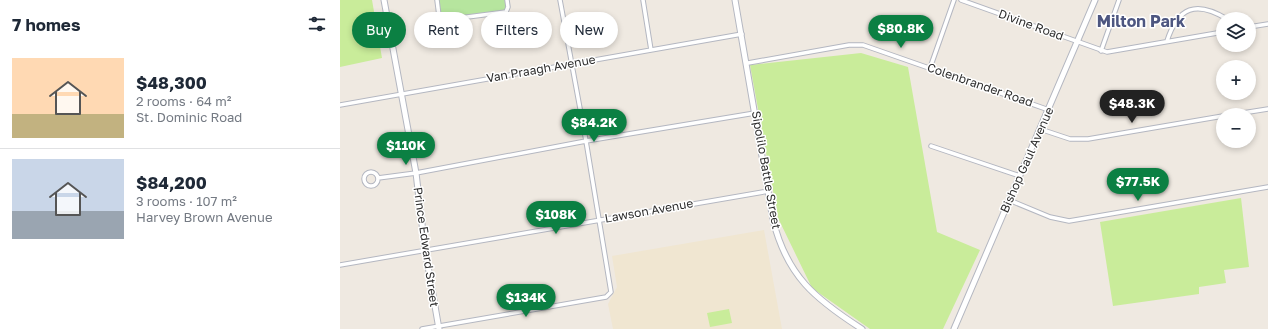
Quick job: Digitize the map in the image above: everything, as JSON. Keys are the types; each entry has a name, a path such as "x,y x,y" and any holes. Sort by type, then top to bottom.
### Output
{"main road":[{"name":"Prince Edward Street","path":"384,0 416,173 425,249 439,327"},
{"name":"Sipolilo Battle Street","path":"736,0 776,232 794,271 817,298 862,329"},
{"name":"Bishop Gaul Avenue","path":"957,320 1049,110 1095,0"},
{"path":"951,329 957,320"},
{"path":"954,329 957,320"}],"street":[{"path":"437,0 439,16 444,20 504,12 508,9 507,0"},
{"path":"422,329 606,297 609,295 611,289 600,220 560,0"},
{"path":"643,0 651,50"},
{"path":"930,68 954,0"},
{"name":"Divine Road","path":"961,0 1101,51"},
{"path":"1120,0 1101,51 1114,52 1216,33"},
{"path":"1167,42 1178,14 1189,5"},
{"path":"1214,7 1219,12"},
{"path":"1256,26 1268,24"},
{"name":"Van Praagh Avenue","path":"340,105 742,34"},
{"name":"Colenbrander Road","path":"748,63 856,44 872,47 1049,110"},
{"path":"1256,111 1268,109"},
{"path":"378,178 416,173 586,141 755,113"},
{"path":"1040,129 1070,139 1084,140 1216,117"},
{"path":"932,146 1020,176"},
{"path":"1009,200 1050,217 1069,221 1268,187"},
{"name":"Lawson Avenue","path":"340,264 769,191"}],"shaded area":[{"path":"764,230 782,329 613,329 608,304 617,287 612,256"}],"green space":[{"path":"340,0 372,0 374,12 352,12 352,48 380,48 382,58 340,67"},
{"path":"437,0 506,0 508,10 481,12 481,14 473,15 473,12 438,12"},
{"path":"861,53 908,67 937,232 980,250 943,329 870,329 812,288 778,218 750,65"},
{"path":"1241,198 1249,267 1224,270 1226,283 1199,287 1199,294 1113,306 1100,222"},
{"path":"729,309 732,323 710,327 707,313"}],"district":[{"name":"Milton Park","path":"1141,21"}]}
